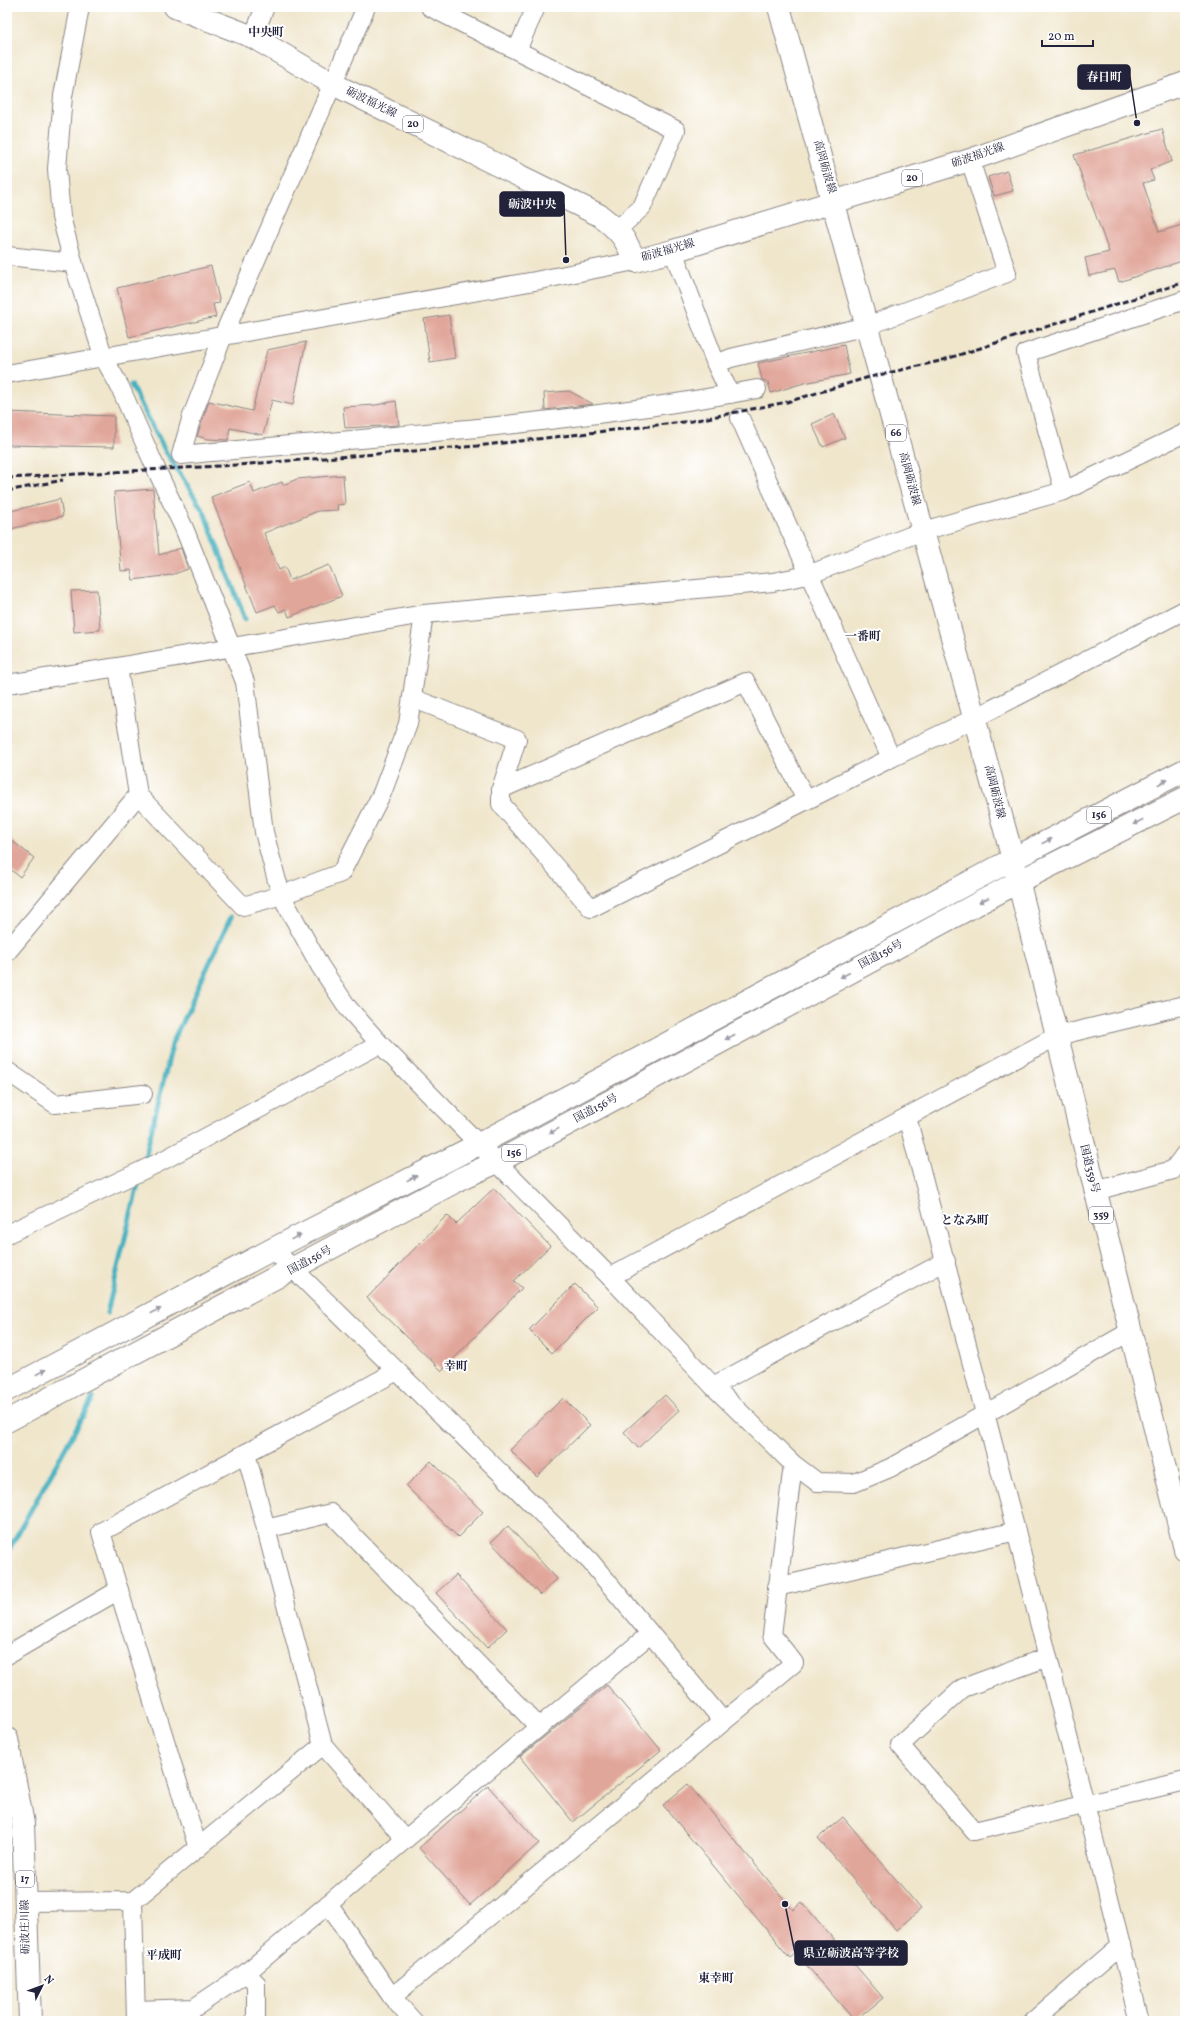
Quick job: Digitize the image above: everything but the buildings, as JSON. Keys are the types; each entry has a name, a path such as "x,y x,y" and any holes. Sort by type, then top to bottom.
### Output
{"main road":[{"name":"砺波福光線","path":"175,7 253,37 333,84 599,215 618,229 628,244 635,260 673,251 970,160 1185,83"},
{"name":"高岡砺波線","path":"779,7 1013,859"},
{"name":"国道156号","path":"7,1390 273,1249 479,1144 1013,859 1185,770"},
{"name":"国道156号","path":"7,1421 462,1178 497,1162 1018,882 1185,798"},
{"name":"国道359号","path":"1013,859 1029,930 1057,1036 1185,1549"},
{"name":"砺波庄川線","path":"7,1739 11,1785 23,1824 30,2021"}],"street":[{"path":"80,7 63,96 57,169 61,217 73,263 104,358 120,387 184,528 245,682 264,832 282,895 320,966 348,1008 380,1044 610,1277 713,1386 793,1464 817,1482 854,1483 890,1468 1131,1331"},
{"path":"253,37 265,7"},
{"path":"366,7 223,336 192,416 181,455 457,429 633,410 756,389"},
{"path":"430,7 676,130 642,207 618,229"},
{"path":"517,50 536,7"},
{"path":"716,364 732,358 867,326 1007,273 970,160"},
{"path":"673,251 716,364 730,394"},
{"path":"7,256 73,263"},
{"path":"7,374 535,281 635,260"},
{"path":"1064,491 1026,353 1185,300"},
{"path":"740,418 808,575 891,758"},
{"path":"7,684 118,667 232,646 424,614 765,583 808,575 923,531 1064,491 1185,433"},
{"path":"412,698 516,739 501,789 501,804 591,908 806,800 975,718 1185,610"},
{"path":"118,667 138,795 243,906 282,895 341,873 382,793 408,724 424,614"},
{"path":"501,789 746,682 806,800"},
{"path":"7,952 138,795"},
{"path":"610,1277 1057,1036 1185,1005"},
{"path":"7,1234 158,1163 380,1044"},
{"path":"7,1071 55,1104 143,1094"},
{"path":"907,1117 1016,1531 1140,2021"},
{"path":"1095,1191 1173,1170 1185,1154"},
{"path":"273,1249 590,1561 723,1721"},
{"path":"713,1386 946,1261"},
{"path":"198,1848 101,1532 397,1371"},
{"path":"246,1453 323,1745 405,1839"},
{"path":"392,1997 794,1663 772,1635 793,1464"},
{"path":"266,1529 331,1513 539,1727"},
{"path":"777,1587 1016,1531"},
{"path":"7,1655 119,1590"},
{"path":"133,1901 136,2015 194,2008 246,1973 650,1634"},
{"path":"1048,1658 963,1688 900,1744 974,1831 1185,1781"},
{"path":"25,1902 133,1901 323,1745"},
{"path":"328,1904 392,1997 413,2021"},
{"path":"1033,2021 1121,1945"},
{"path":"246,1973 256,1983 256,2021"}],"waterway":[{"path":"131,385 166,452 204,512 245,619"},
{"path":"143,1166 173,1041 231,917"},
{"path":"107,1313 140,1176"},
{"path":"7,1553 93,1398"}],"railway":[{"path":"7,478 236,465 477,446 692,421 787,402 866,378 940,361 1185,282"},
{"path":"7,491 63,480"}],"place":[{"name":"春日町","path":"1137,123"},
{"name":"砺波中央","path":"566,260"},
{"name":"県立砺波高等学校","path":"785,1904"}],"district":[{"name":"中央町","path":"266,33"},
{"name":"一番町","path":"863,637"},
{"name":"となみ町","path":"965,1221"},
{"name":"幸町","path":"456,1367"},
{"name":"平成町","path":"164,1956"},
{"name":"東幸町","path":"716,1979"}]}
